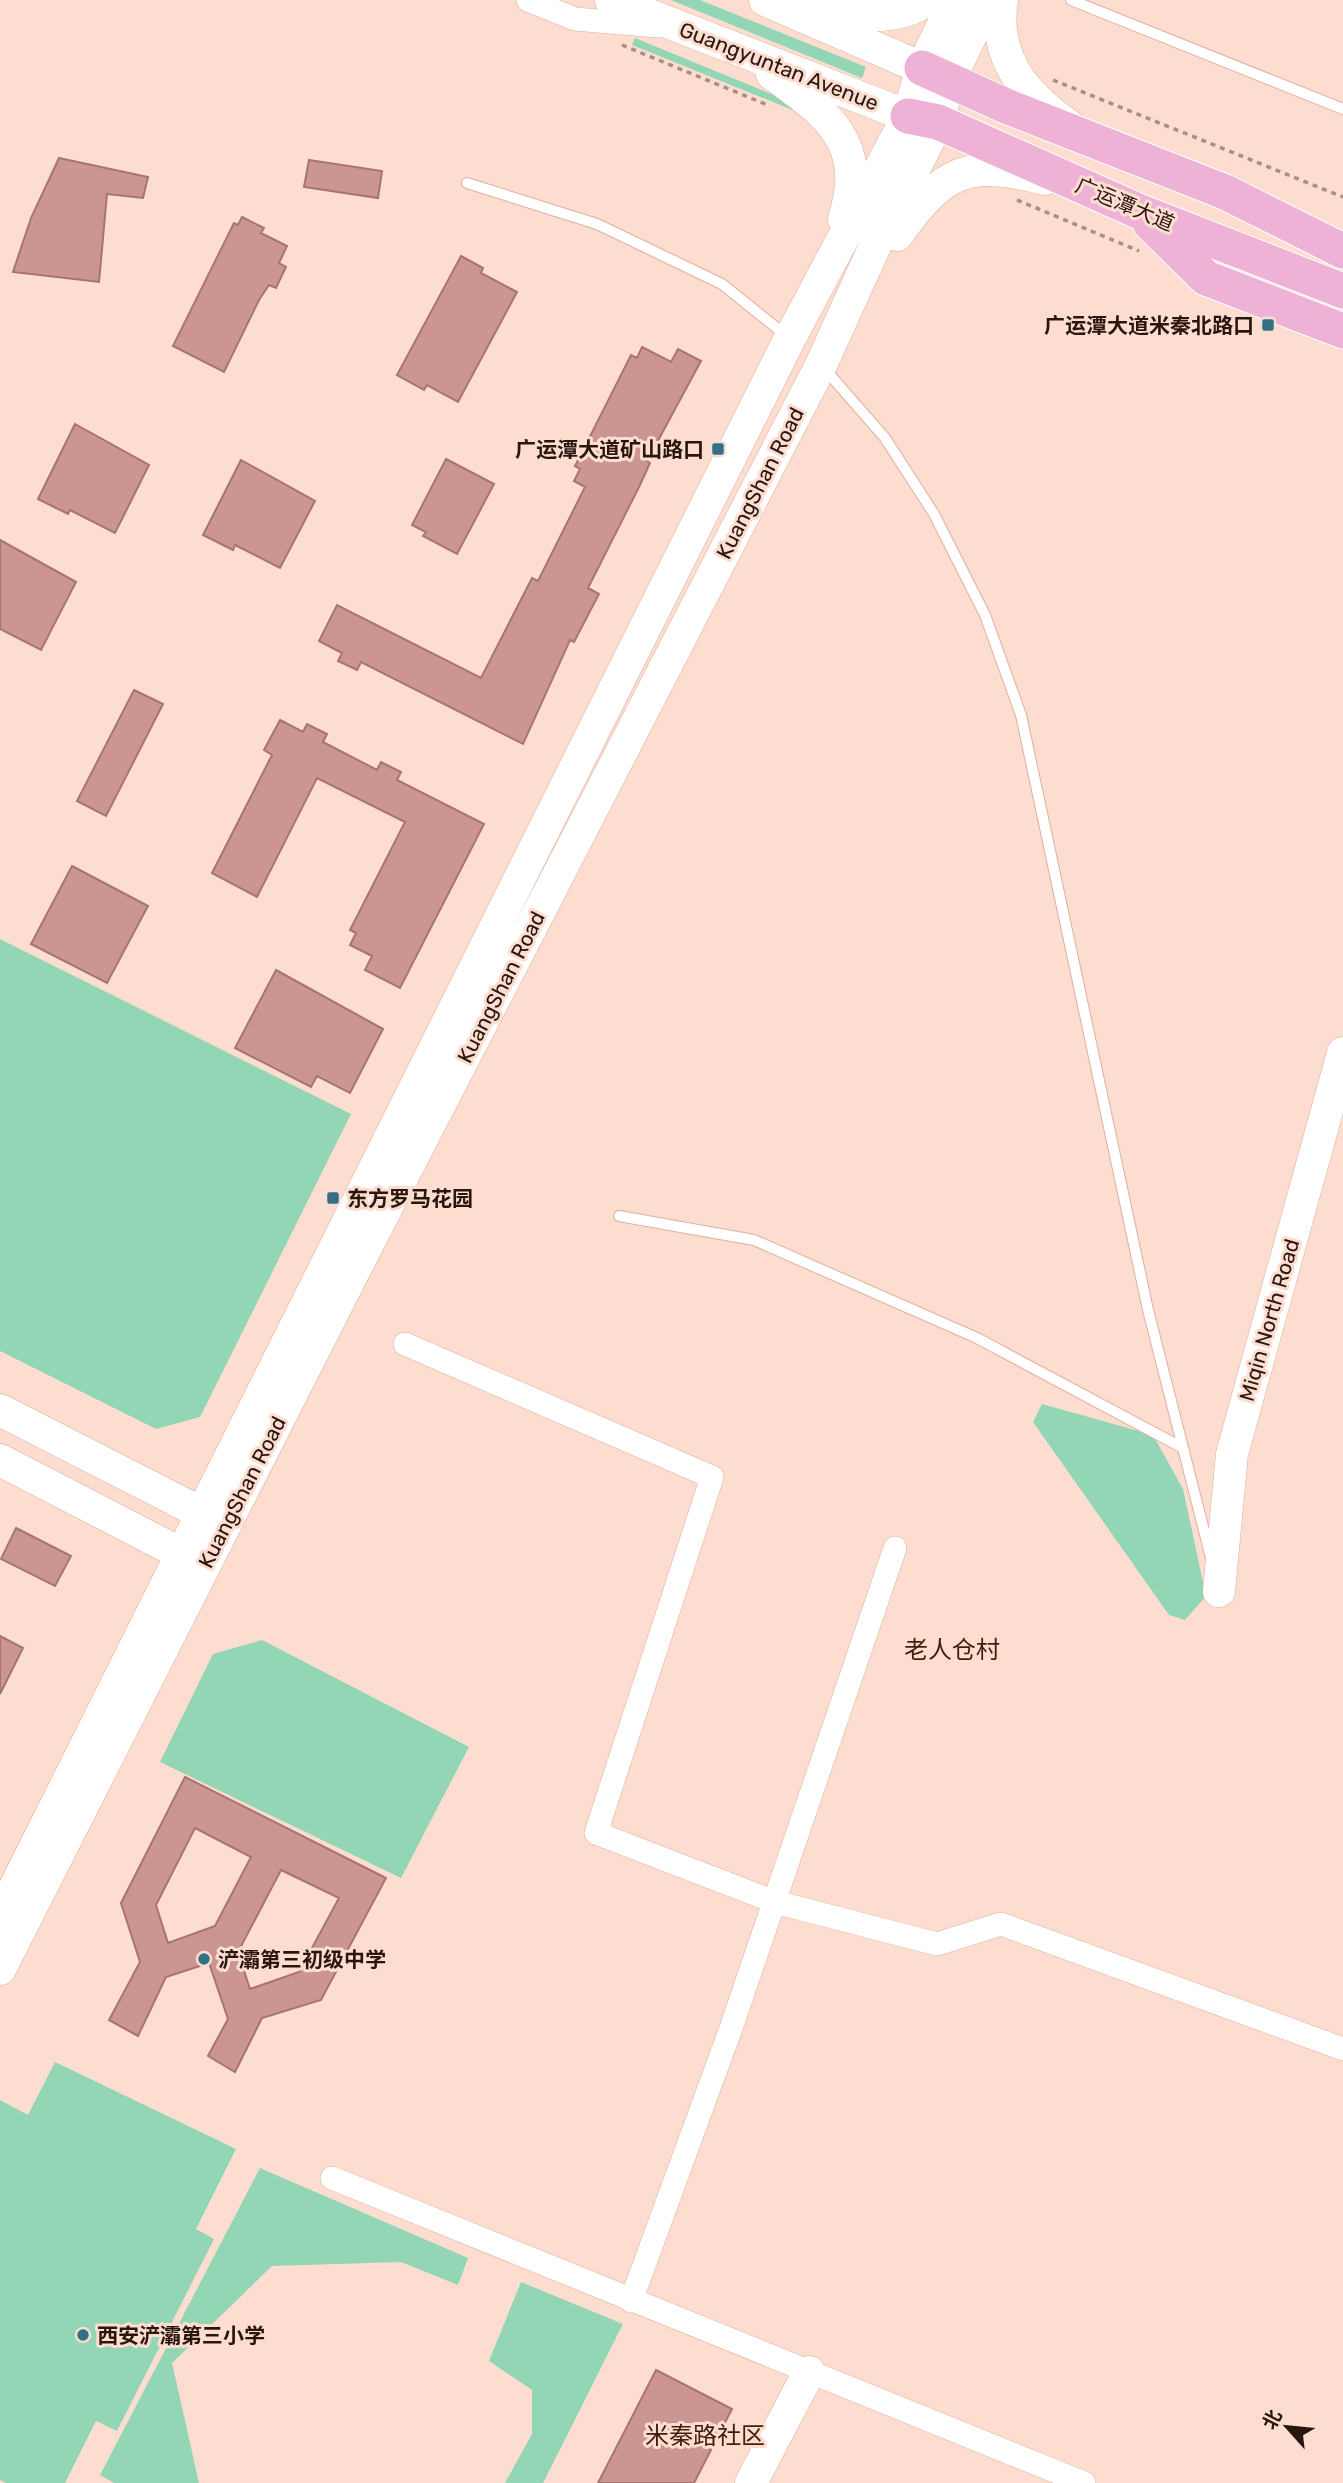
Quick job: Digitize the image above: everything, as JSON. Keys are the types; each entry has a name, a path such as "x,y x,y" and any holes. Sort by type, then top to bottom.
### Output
{"main road":[{"name":"Guangyuntan Avenue","path":"611,0 743,54 923,119"},
{"path":"765,0 1083,136 1224,192 1343,251"},
{"path":"775,0 872,15 897,13 927,0"},
{"name":"KuangShan Road","path":"214,1520 821,365 875,246 923,119 955,0"},
{"name":"KuangShan Road","path":"935,74 989,0"},
{"path":"1002,0 1000,38 1016,74 1029,93 1049,112 1083,136"},
{"path":"743,54 821,110 844,142 852,172 851,194 825,271"},
{"name":"KuangShan Road","path":"0,1969 194,1560 790,338 860,212 923,119"},
{"name":"广运潭大道","path":"923,119 1138,211 1343,291"},
{"path":"851,303 915,210 950,177 991,169 1088,189"},
{"path":"1138,211 1206,278 1343,331"},
{"name":"Miqin North Road","path":"1219,1591 1232,1454 1343,1053"},
{"path":"0,1409 214,1520"},
{"path":"0,1461 194,1560"},
{"name":"KuangShan Road","path":"0,1917 194,1560"},
{"path":"751,2483 809,2372"}],"street":[{"path":"528,0 575,19 677,28"},
{"path":"405,1343 712,1477 596,1833 775,1902 937,1944 1001,1924 1343,2049"},
{"path":"631,2301 775,1902 895,1548"},
{"path":"332,2178 1084,2483"}],"lane":[{"path":"1071,0 1343,109"},
{"path":"467,183 597,224 722,284 790,338"},
{"path":"821,365 885,438 934,514 985,615 1021,715 1148,1310 1219,1591"},
{"path":"619,1216 754,1240 977,1338 1183,1448"}],"path":[{"path":"610,40 782,110"},
{"path":"1016,74 1062,82 1343,197"},
{"path":"1009,197 1145,253"}],"green space":[{"path":"671,0 700,0 866,67 862,78"},
{"path":"635,38 803,107 800,113 632,45"},
{"path":"0,939 351,1114 200,1417 156,1429 0,1351"},
{"path":"1042,1404 1153,1435 1183,1489 1206,1596 1185,1620 1169,1615 1033,1422"},
{"path":"262,1640 469,1747 401,1878 160,1762 213,1654"},
{"name":"西安浐灞第三小学","path":"55,2062 236,2149 196,2229 214,2239 117,2431 96,2421 65,2483 6,2483 0,2480 0,2100 28,2115"},
{"path":"260,2168 468,2258 458,2285 401,2262 272,2266 172,2363 199,2483 114,2483 100,2475"},
{"path":"521,2282 623,2324 543,2483 505,2483 532,2434 532,2390 489,2361"}],"building":[{"path":"59,158 148,177 143,198 107,194 99,282 13,272 31,218"},
{"path":"309,160 382,171 378,198 304,187"},
{"path":"242,217 264,228 261,233 287,246 279,263 286,267 276,288 269,285 259,300 224,372 173,346 234,223 238,225"},
{"path":"461,256 483,268 481,273 517,292 458,402 427,385 424,390 397,375"},
{"path":"642,347 671,362 678,349 701,361 647,461 650,463 639,487 588,588 599,594 574,642 570,640 523,744 361,662 357,670 338,661 342,653 319,641 337,605 481,678 532,578 538,581 585,487 574,481 580,469 575,466 631,355 637,358"},
{"path":"75,424 149,465 115,533 70,510 68,514 38,499"},
{"path":"446,459 494,484 457,554 423,536 426,532 412,525"},
{"path":"241,460 315,501 280,568 235,545 233,550 203,535"},
{"path":"0,540 76,582 41,650 0,629"},
{"path":"134,690 163,704 106,816 77,801"},
{"path":"280,720 303,732 307,724 327,734 323,742 377,770 381,762 401,772 397,780 484,824 400,988 365,970 372,956 350,945 356,933 350,930 405,822 317,778 257,897 212,873 272,755 264,750"},
{"path":"72,866 148,906 107,983 31,944"},
{"path":"276,970 383,1029 350,1093 317,1076 311,1087 235,1048"},
{"path":"16,1528 71,1556 55,1586 1,1559"},
{"path":"0,1636 23,1648 0,1694"},
{"path":"185,1777 386,1878 321,2000 262,2018 235,2072 208,2056 228,2019 209,1963 166,1977 138,2036 109,2020 140,1962 121,1903","holes":["195,1828 251,1857 215,1926 168,1943 156,1905","281,1870 339,1898 299,1972 250,1989 238,1952"]},
{"path":"656,2370 732,2409 694,2483 598,2483"}],"place":[{"name":"广运潭大道米秦北路口","path":"1268,325"},
{"name":"广运潭大道矿山路口","path":"718,449"},
{"name":"东方罗马花园","path":"333,1198"},
{"name":"浐灞第三初级中学","path":"204,1959"},
{"name":"西安浐灞第三小学","path":"83,2335"}],"district":[{"name":"老人仓村","path":"952,1650"},
{"name":"米秦路社区","path":"705,2436"}]}
